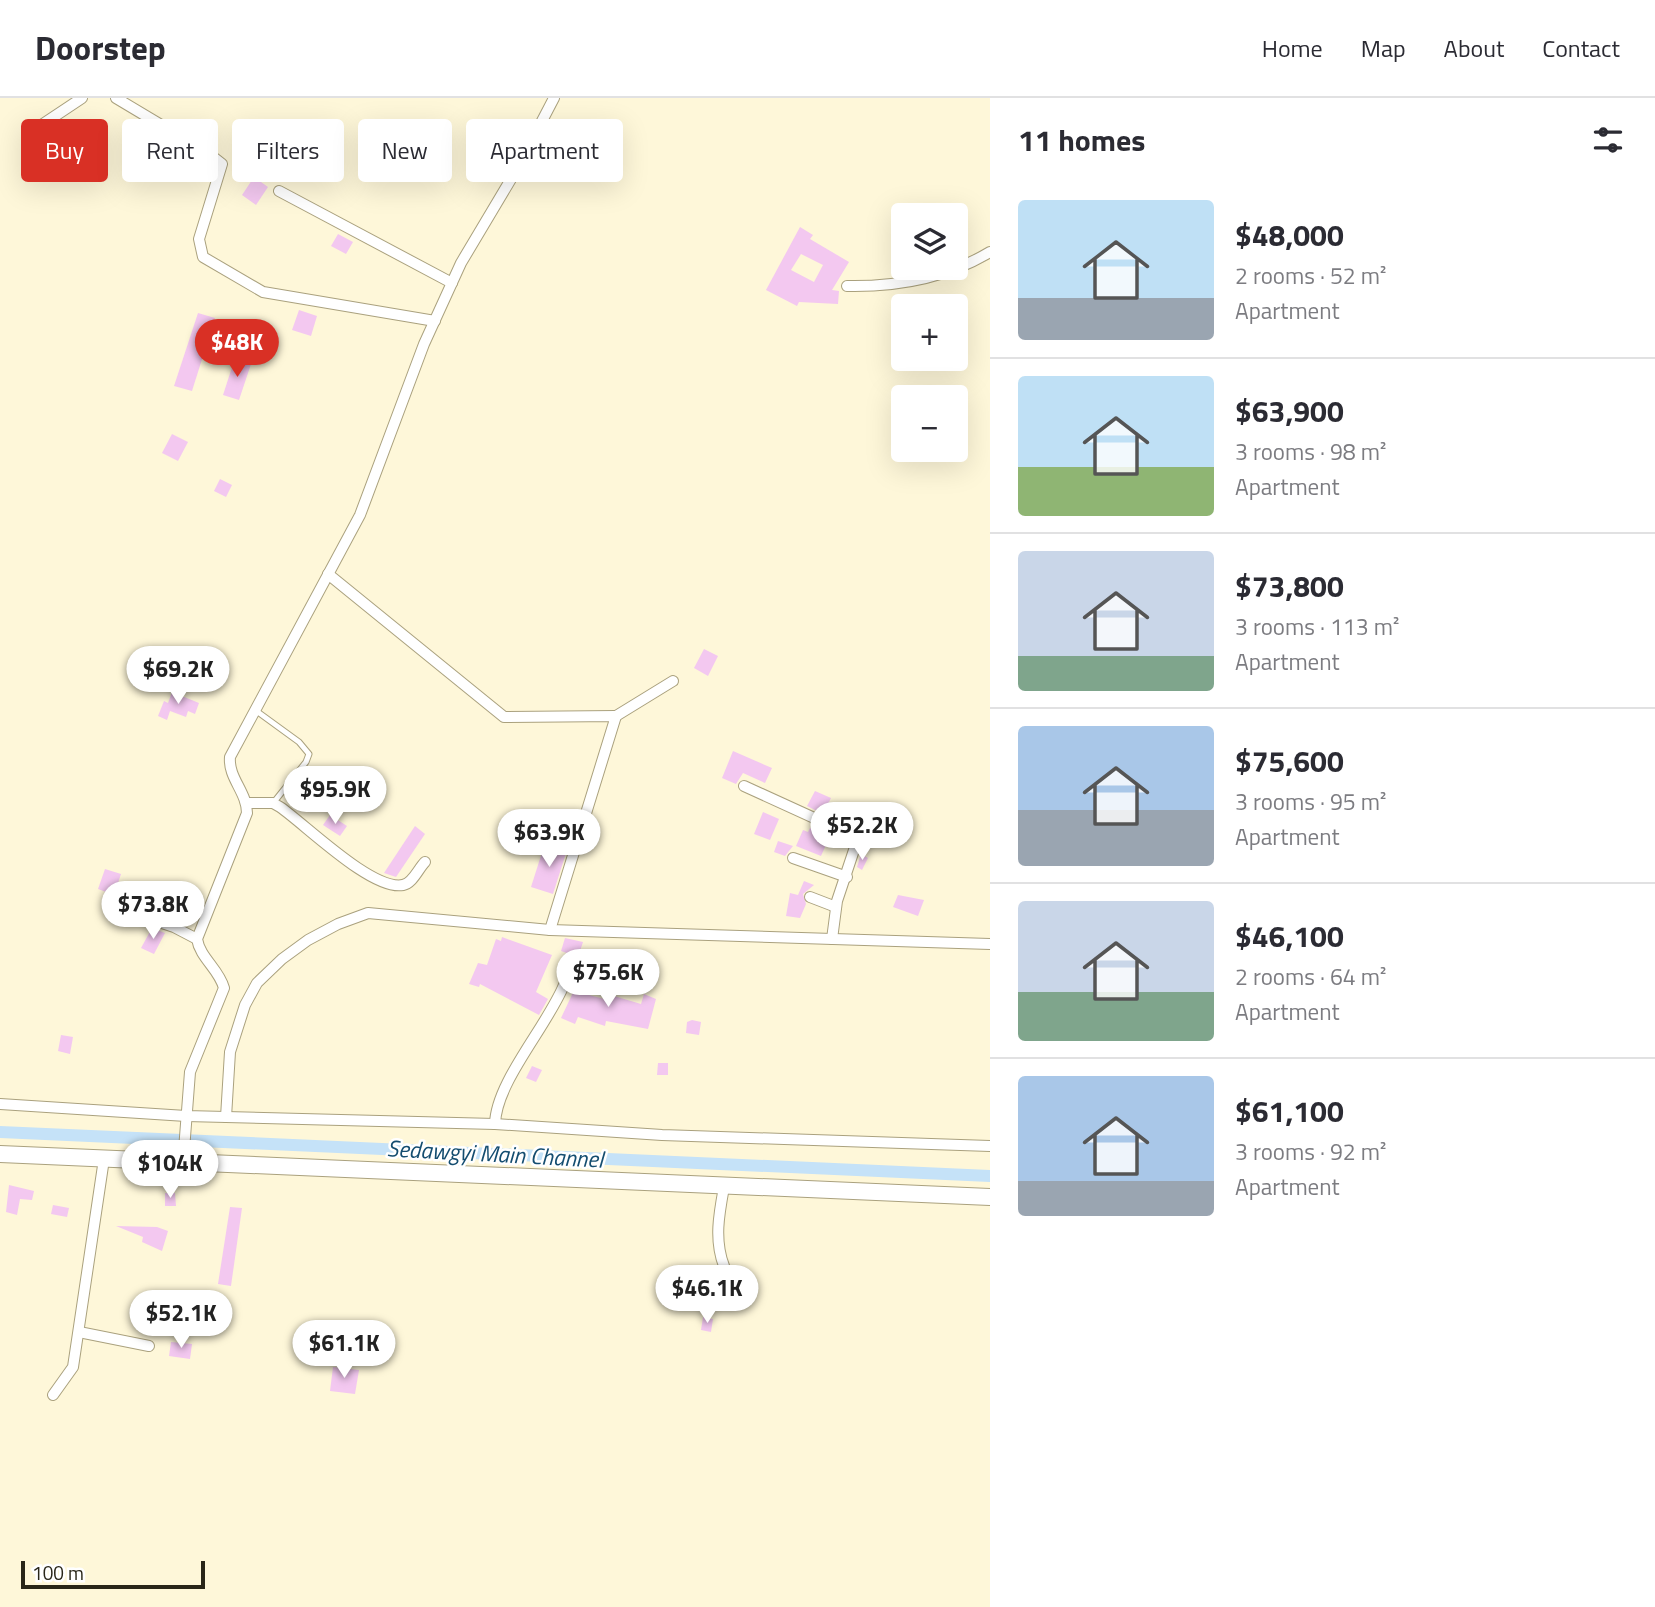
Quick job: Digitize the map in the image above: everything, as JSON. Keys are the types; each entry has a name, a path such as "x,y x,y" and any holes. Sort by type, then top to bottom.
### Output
{"street":[{"path":"50,119 82,98"},
{"path":"116,98 222,164 199,239 203,257 263,292 435,321"},
{"path":"183,1160 192,1064 224,988 220,973 198,946 197,940 245,822 247,803 230,770 229,760 328,575 376,478 452,283 554,98"},
{"path":"279,191 452,283"},
{"path":"846,286 895,287 958,268 990,252"},
{"path":"328,575 504,717 616,716 673,681"},
{"path":"550,930 616,716"},
{"path":"744,786 858,838 836,907 832,940"},
{"path":"247,803 273,803 388,885 405,885 425,862"},
{"path":"793,858 847,877"},
{"path":"810,897 836,907"},
{"path":"117,908 174,927 197,940"},
{"path":"226,1117 230,1052 246,1005 257,983 308,940 368,913 550,930 990,944"},
{"path":"495,1124 503,1090 555,1007 564,985"},
{"path":"0,1104 186,1120 226,1117 495,1124 662,1135 990,1146"},
{"path":"0,1154 990,1197"},
{"path":"53,1395 73,1367 104,1159"},
{"path":"724,1186 718,1231 718,1251 724,1266"},
{"path":"79,1332 149,1346"}],"lane":[{"path":"255,710 299,742 309,754 306,762 273,803"}],"building":[{"path":"251,182 261,182 268,187 256,205 242,195"},
{"path":"800,227 813,235 810,239 849,262 832,290 839,291 838,304 799,302 797,306 766,290","holes":["801,254 823,265 814,282 791,270"]},
{"path":"338,234 353,242 346,254 331,246"},
{"path":"299,310 317,316 311,336 292,330"},
{"path":"198,313 215,318 192,391 174,386"},
{"path":"235,358 251,364 239,400 223,395"},
{"path":"172,434 188,442 178,461 162,453"},
{"path":"220,479 232,485 226,497 214,491"},
{"path":"704,649 718,656 708,676 694,668"},
{"path":"172,692 199,703 195,714 188,711 186,717 170,711 167,720 158,716 164,701 168,703"},
{"path":"733,751 772,768 765,783 743,773 736,784 722,778"},
{"path":"306,773 317,781 303,799 293,792"},
{"path":"815,791 831,798 823,814 807,806"},
{"path":"763,812 779,819 770,840 754,834"},
{"path":"330,815 347,826 340,836 323,825"},
{"path":"415,826 425,834 396,877 384,873"},
{"path":"810,828 830,836 821,856 796,846 803,830 808,832"},
{"path":"778,841 793,846 785,856 774,852"},
{"path":"545,843 567,850 553,894 531,887"},
{"path":"861,854 868,858 862,870 857,867"},
{"path":"105,869 121,874 114,895 98,889"},
{"path":"804,881 814,885 803,894 806,904 800,918 786,916 790,893 798,895"},
{"path":"898,895 924,900 918,916 893,907"},
{"path":"152,928 165,933 154,954 141,948"},
{"path":"502,937 552,955 536,992 548,999 539,1015 480,984 479,987 469,984 478,963 487,965 496,939 501,941"},
{"path":"565,938 583,942 578,957 561,951"},
{"path":"624,961 638,965 634,976 621,971"},
{"path":"578,982 592,987 589,995 612,1001 614,996 641,1004 644,994 656,999 648,1029 606,1021 605,1026 578,1017 575,1024 561,1018"},
{"path":"687,1022 701,1022 699,1035 686,1033"},
{"path":"61,1035 73,1037 70,1054 58,1051"},
{"path":"658,1063 668,1063 668,1075 657,1075"},
{"path":"532,1066 542,1070 536,1082 526,1078"},
{"path":"9,1185 34,1191 32,1200 20,1199 17,1215 6,1212"},
{"path":"165,1193 175,1193 176,1206 165,1206"},
{"path":"53,1205 69,1208 67,1217 51,1214"},
{"path":"230,1207 242,1208 231,1286 218,1284"},
{"path":"116,1226 157,1227 168,1231 162,1251 142,1242 143,1237"},
{"path":"712,1277 723,1278 719,1303 709,1302"},
{"path":"703,1317 713,1319 711,1332 701,1330"},
{"path":"171,1342 192,1344 190,1359 169,1356"},
{"path":"333,1367 359,1370 355,1394 330,1391"}],"waterway":[{"name":"Sedawgyi Main Channel","path":"0,1132 990,1176"}]}
